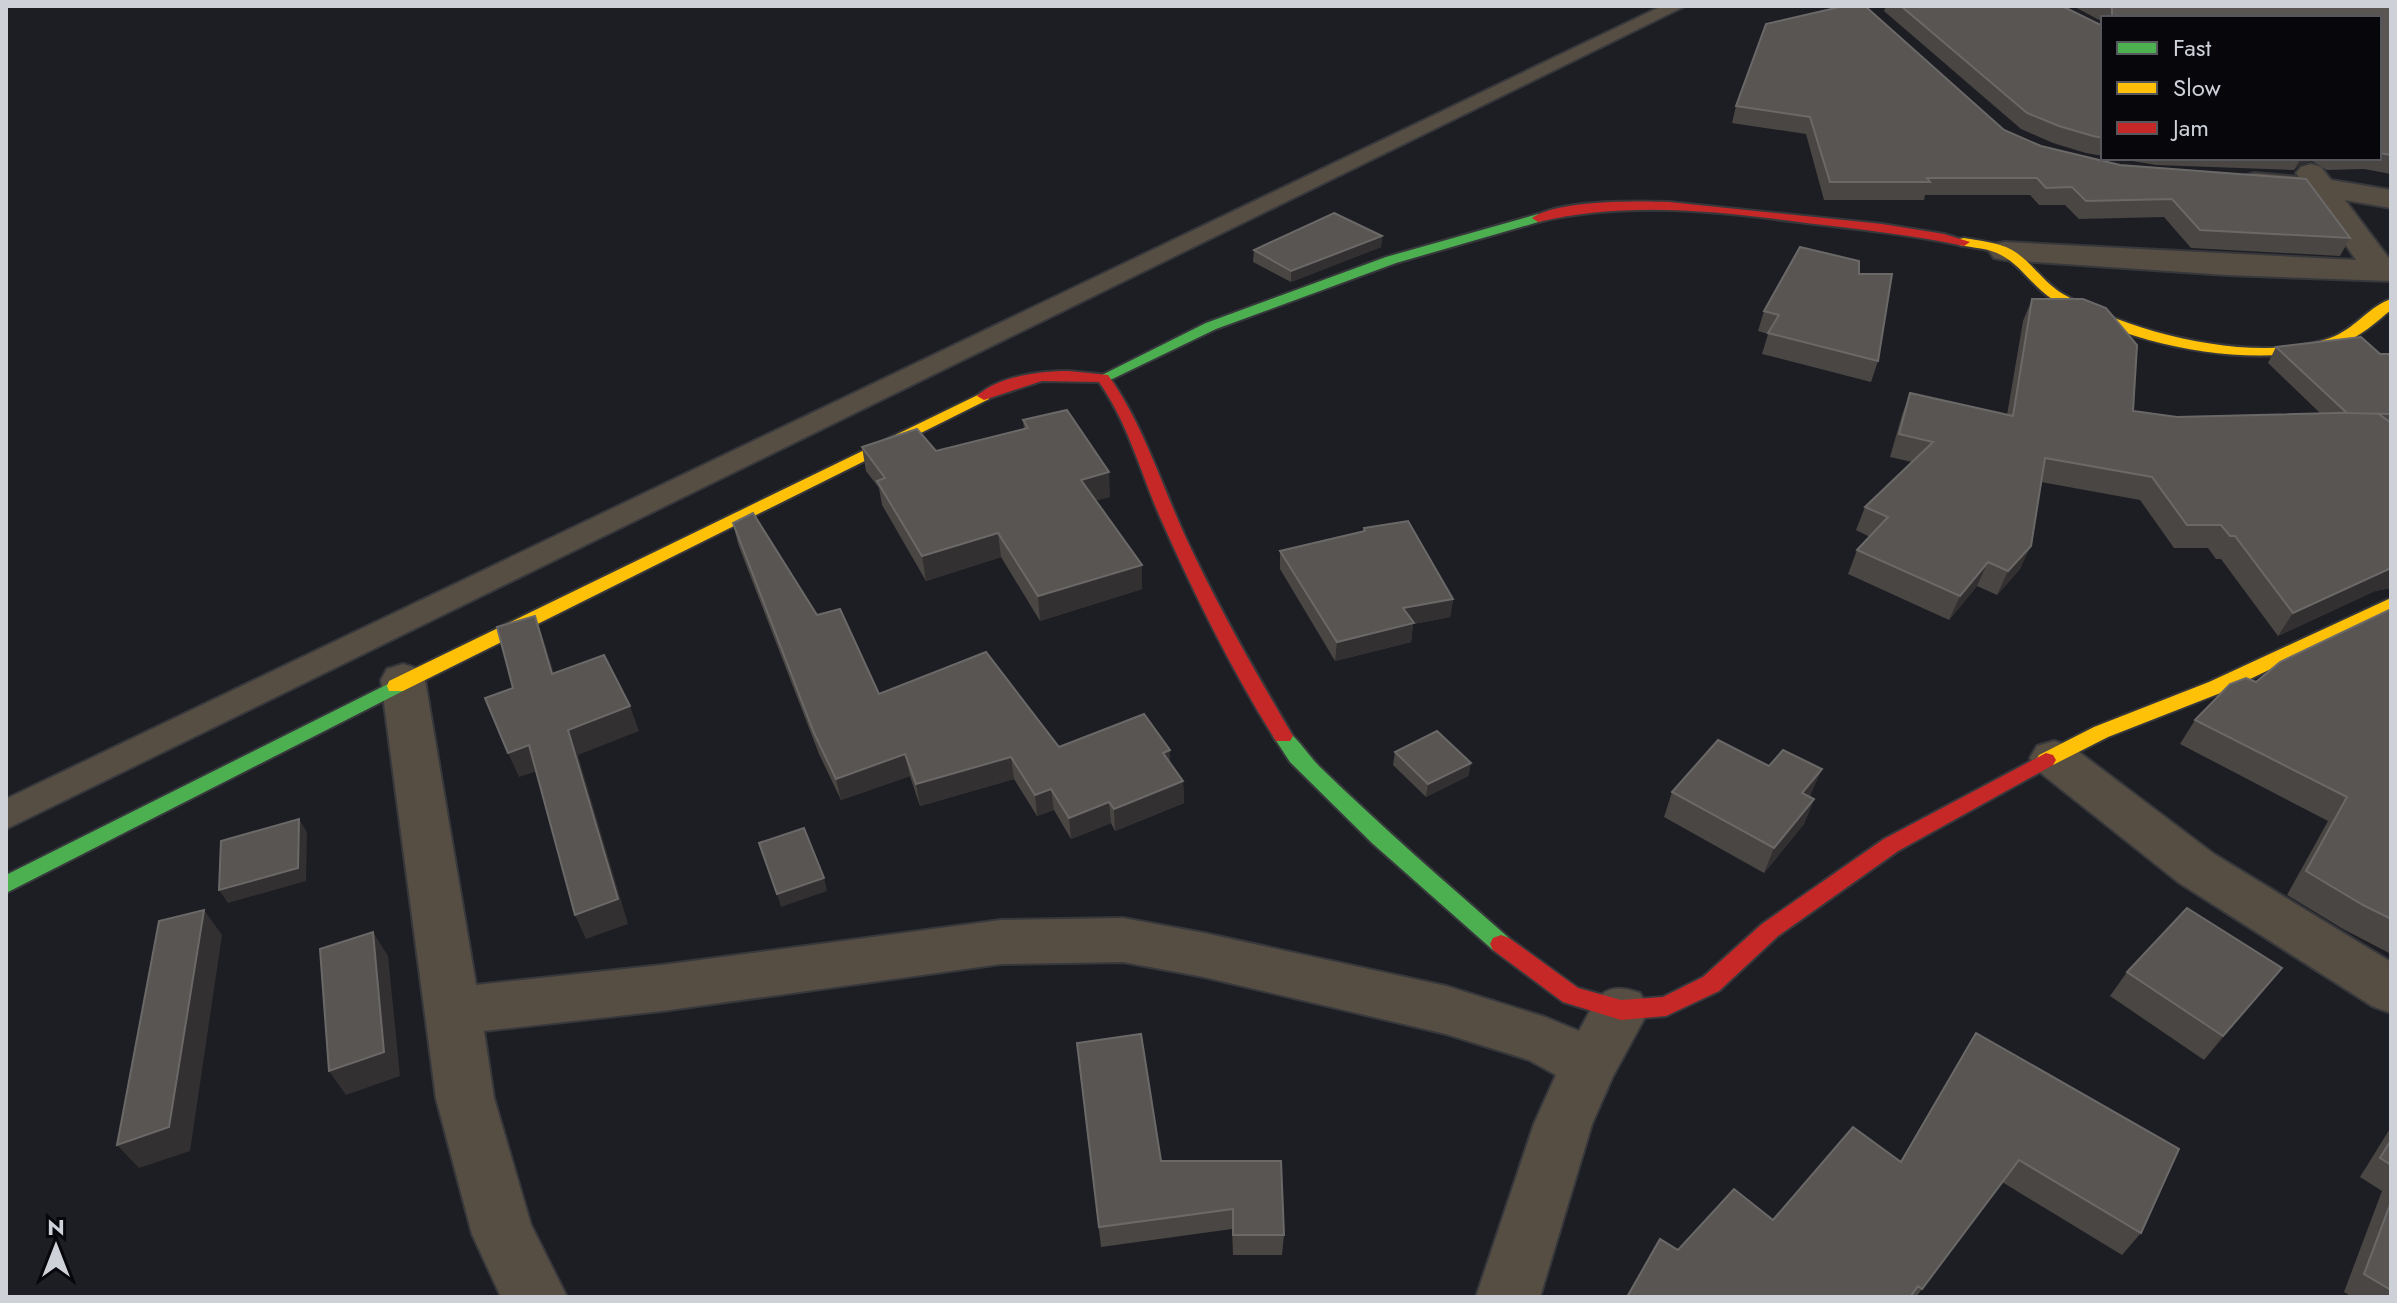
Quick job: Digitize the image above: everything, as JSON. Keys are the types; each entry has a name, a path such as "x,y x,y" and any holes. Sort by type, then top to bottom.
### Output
{"street":[{"path":"2301,160 2386,271"},
{"path":"2232,180 2319,187 2391,199"},
{"path":"6,885 403,680 1015,381 1044,374 1103,378 1211,326 1391,260 1545,216 1606,205 1672,205 1922,233 2005,251 2253,267 2386,271"},
{"path":"2005,251 2054,294 2071,304 2142,333 2180,343 2261,350 2306,347 2339,340 2391,303"},
{"path":"1103,378 1118,397 1130,421 1163,505 1244,674 1297,757 1379,837 1513,955 1571,995 1621,1010 1666,1006 1711,984 1770,930 1891,845 2014,776 2101,732 2216,687 2391,604"},
{"path":"403,680 455,1011 465,1098 499,1221 535,1297"},
{"path":"2054,758 2196,868 2391,990"},
{"path":"455,1011 662,988 1001,942 1123,940 1204,955 1446,1010 1545,1041 1589,1064"},
{"path":"1508,1297 1563,1124 1589,1064 1621,1010"}],"lane":[{"path":"6,815 1676,6"}],"building":[{"path":"1844,6 1865,6 2004,130 2041,146 2120,165 2306,179 2350,238 2200,230 2172,199 2086,201 2072,187 2046,188 2037,178 1830,182 1810,117 1736,106 1766,24"},
{"path":"1901,6 2062,6 2101,25 2101,138 2027,113"},
{"path":"2108,6 2391,6 2391,155 2381,153 2381,16 2112,16 2112,8"},
{"path":"1334,213 1382,236 1291,271 1254,250"},
{"path":"1800,247 1859,261 1859,274 1892,274 1878,361 1768,333 1779,315 1764,311"},
{"path":"2032,299 2083,299 2106,308 2137,345 2133,411 2177,417 2376,412 2391,423 2391,568 2293,613 2235,536 2230,536 2221,525 2187,525 2152,477 2045,458 2031,546 2008,571 1988,562 1960,596 1857,550 1888,517 1865,507 1933,442 1899,434 1910,393 2013,416"},
{"path":"2361,337 2380,354 2391,354 2391,414 2347,413 2276,347"},
{"path":"1067,410 1109,472 1081,480 1142,565 1038,596 998,533 922,556 877,481 885,478 862,447 917,429 936,451 1028,428 1023,420"},
{"path":"753,513 817,615 840,609 879,694 986,652 1059,747 1144,714 1170,750 1163,753 1183,781 1114,809 1109,802 1069,818 1051,789 1035,795 1011,757 916,784 905,754 836,779 814,733 733,523"},
{"path":"1408,521 1453,599 1403,608 1414,623 1337,642 1280,551 1365,531 1364,528"},
{"path":"2391,609 2391,919 2306,871 2347,797 2195,720 2230,684 2246,678 2256,682 2280,662"},
{"path":"535,616 552,674 604,655 630,706 568,730 618,899 575,915 529,745 508,753 485,698 513,688 497,627"},
{"path":"1437,731 1471,763 1428,784 1395,752"},
{"path":"1718,740 1769,766 1783,750 1822,769 1802,793 1814,799 1774,848 1672,792"},
{"path":"299,819 298,868 219,890 221,841"},
{"path":"804,828 824,878 777,894 759,843"},
{"path":"2187,908 2282,968 2223,1036 2127,972"},
{"path":"204,910 169,1127 117,1145 159,921"},
{"path":"373,932 384,1052 329,1071 320,949"},
{"path":"1976,1033 2179,1149 2141,1233 2019,1160 1922,1289 1918,1286 1910,1297 1627,1297 1660,1239 1678,1250 1734,1189 1773,1220 1853,1127 1901,1162"},
{"path":"1141,1034 1161,1161 1281,1161 1284,1235 1233,1235 1233,1209 1099,1227 1077,1043"},
{"path":"2391,1140 2391,1165 2380,1158"},
{"path":"2391,1202 2391,1290 2364,1274"}],"traffic: fast":[{"path":"1103,378 1211,326 1391,260 1538,218"},
{"path":"6,885 396,686"},
{"path":"1283,736 1297,757 1379,837 1501,944"}],"traffic: slow":[{"path":"1964,242 2006,252 2050,291 2087,312 2120,325 2192,345 2266,351 2335,341 2357,330 2391,303"},
{"path":"396,686 984,396"},
{"path":"2046,760 2101,732 2216,687 2391,604"}],"traffic: jam":[{"path":"1538,218 1603,206 1669,205 1735,210 1964,242"},
{"path":"984,396 1016,382 1042,376 1103,378 1130,424 1163,506 1218,623 1283,736"},
{"path":"1501,944 1571,995 1621,1010 1666,1006 1711,984 1770,930 1891,845 2046,760"}]}
